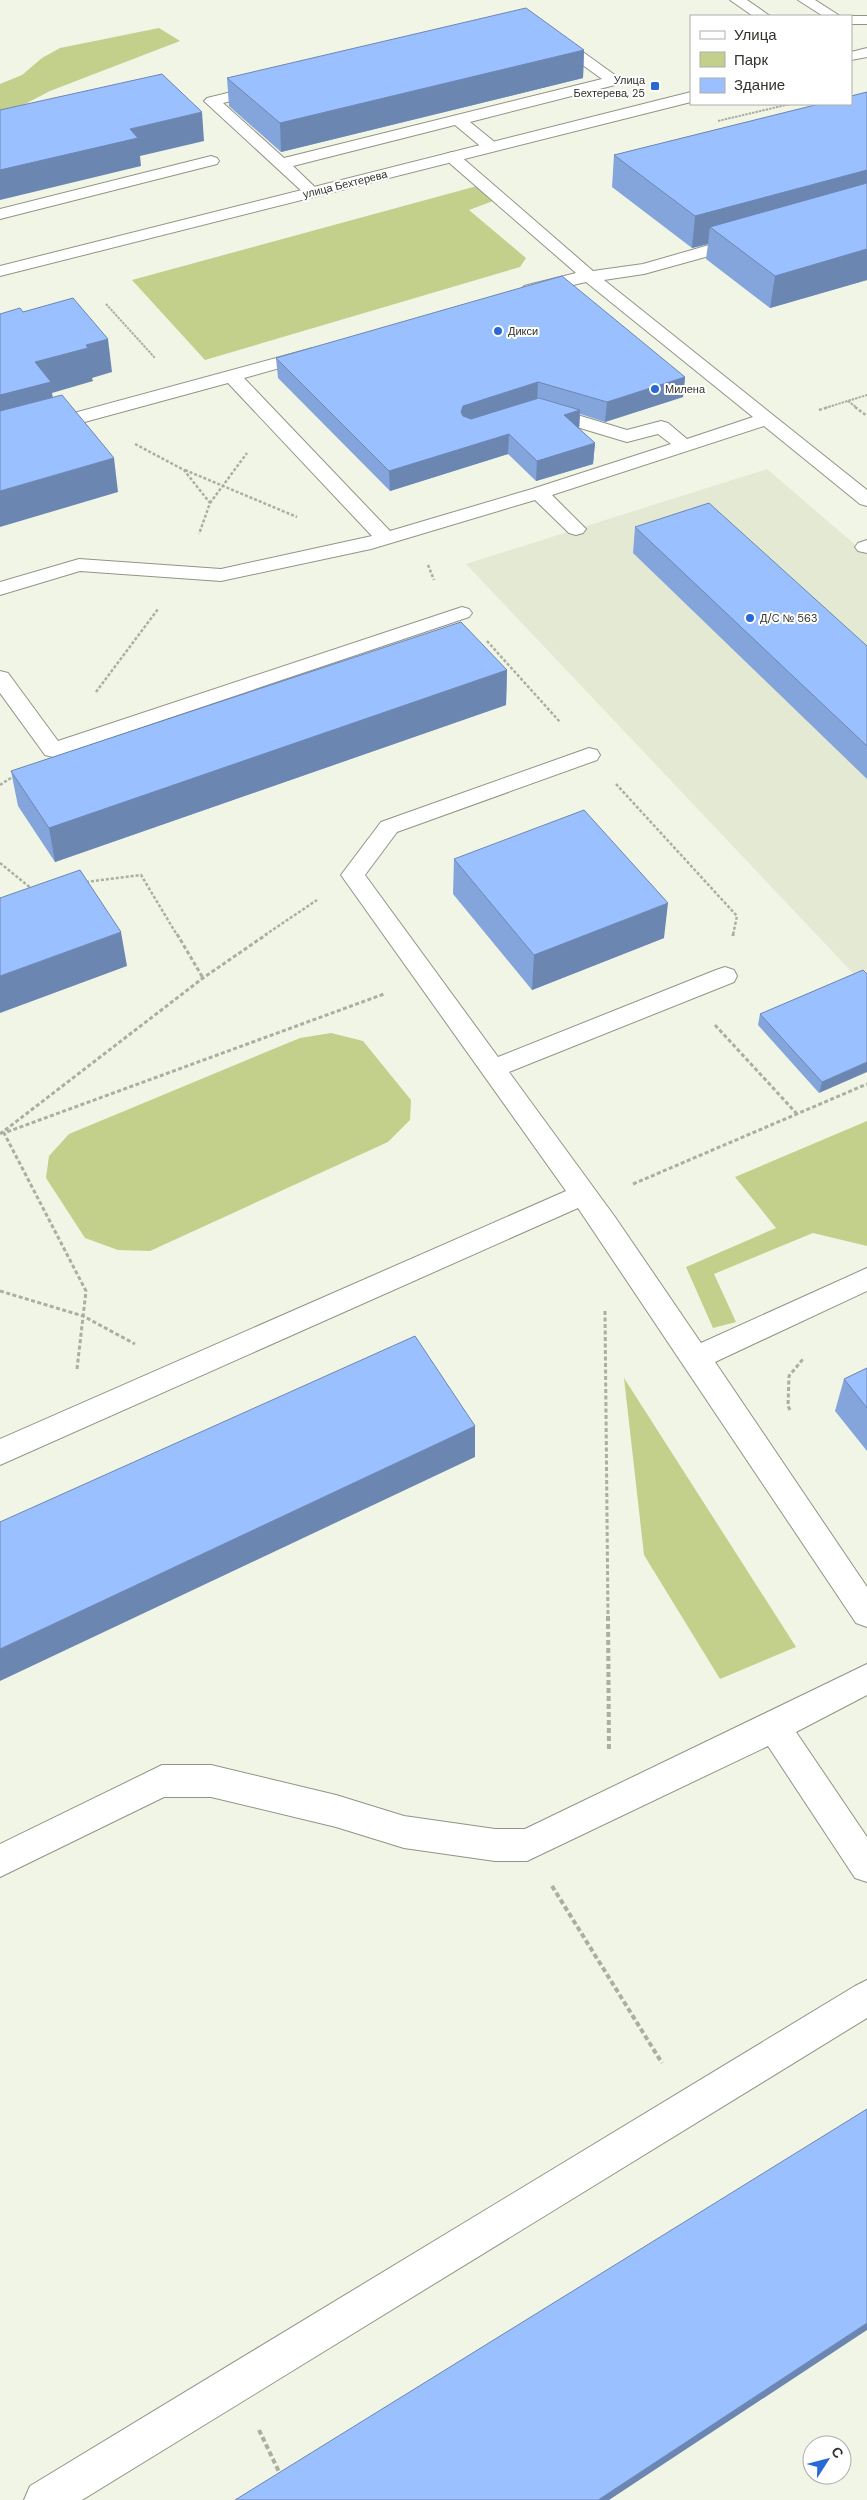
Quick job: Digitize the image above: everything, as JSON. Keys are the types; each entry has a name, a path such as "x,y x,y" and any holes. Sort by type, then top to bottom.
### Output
{"street":[{"path":"737,0 761,15"},
{"path":"805,0 831,15"},
{"path":"852,20 867,20"},
{"path":"281,164 614,81 542,29"},
{"path":"852,56 867,52"},
{"path":"279,85 212,101 312,192"},
{"name":"улица Бехтерева","path":"0,271 690,96"},
{"path":"458,120 491,148"},
{"path":"452,157 589,276 867,500"},
{"path":"0,214 211,161"},
{"path":"510,296 565,280 644,269 755,238"},
{"path":"0,439 326,349"},
{"path":"232,376 386,539"},
{"path":"530,412 538,410 627,436 660,427 685,446"},
{"path":"0,588 79,565 185,574 221,575 364,545 420,531 767,419"},
{"path":"539,493 576,529"},
{"path":"0,678 53,750 462,613"},
{"path":"589,755 389,827 353,875 585,1199 696,1358 867,1613"},
{"path":"492,1069 725,976"},
{"path":"0,1452 183,1371 585,1199"},
{"path":"696,1358 867,1279"},
{"path":"0,1861 162,1781 211,1781 336,1811 404,1832 495,1845 527,1845 774,1727 867,1679"},
{"path":"774,1727 867,1866"},
{"path":"44,2500 867,1998"}],"path":[{"path":"106,304 184,389"},
{"path":"848,401 867,416"},
{"path":"83,417 184,470 364,545"},
{"path":"0,785 53,750 185,574 210,503 273,420"},
{"path":"184,470 210,503"},
{"path":"420,531 430,576 589,755 737,916 725,976 711,1020 798,1115"},
{"path":"0,863 32,889 41,888"},
{"path":"77,883 141,875 203,978"},
{"path":"2,1133 203,978 353,875"},
{"path":"2,1133 427,978"},
{"path":"585,1199 798,1115 867,1084"},
{"path":"2,1133 86,1291 71,1421"},
{"path":"0,1291 83,1316 183,1371"},
{"path":"605,1303 610,1805"},
{"path":"792,1415 788,1406 790,1376 806,1355"},
{"path":"527,1845 689,2107"},
{"path":"236,2382 285,2484"}],"shaded area":[{"path":"767,469 867,555 867,988 466,564"}],"green space":[{"path":"159,28 180,41 50,91 0,117 0,84 22,75 42,58 60,48"},
{"path":"477,186 493,201 469,210 526,258 520,267 205,360 132,280"},
{"path":"331,1033 363,1041 411,1100 410,1120 388,1142 150,1251 118,1250 85,1238 46,1178 49,1156 69,1134 300,1038"},
{"path":"867,1121 867,1246 813,1233 714,1274 736,1322 713,1328 686,1267 776,1228 735,1177"},
{"path":"624,1378 796,1647 720,1679 644,1555"}],"building":[{"path":"526,8 584,50 280,123 227,78"},
{"path":"162,74 202,112 130,129 138,138 0,170 0,110"},
{"path":"867,92 867,170 695,216 614,155 815,105 852,105 852,96"},
{"path":"867,183 867,249 775,276 710,227"},
{"path":"562,276 685,377 607,402 538,382 463,406 461,412 463,416 471,419 539,398 580,410 564,415 595,443 537,461 509,434 389,471 276,358"},
{"path":"73,298 108,339 86,345 88,348 35,362 51,382 0,395 0,314 20,308 23,312"},
{"path":"62,395 114,458 0,491 0,411"},
{"name":"Д/C № 563","path":"709,503 867,646 867,746 635,527"},
{"path":"461,622 507,670 49,828 11,771"},
{"path":"584,810 668,903 534,955 454,859"},
{"path":"80,870 121,932 0,976 0,898"},
{"path":"863,970 867,974 867,1062 822,1082 760,1014"},
{"path":"415,1336 475,1426 0,1649 0,1522"},
{"path":"867,1368 867,1408 844,1379"},
{"path":"867,2109 867,2323 598,2500 235,2500"}],"place":[{"name":"Улица Бехтерева, 25","path":"655,86"},
{"name":"Дикси","path":"498,331"},
{"name":"Милена","path":"655,389"},
{"name":"Д/C № 563","path":"750,618"}]}
